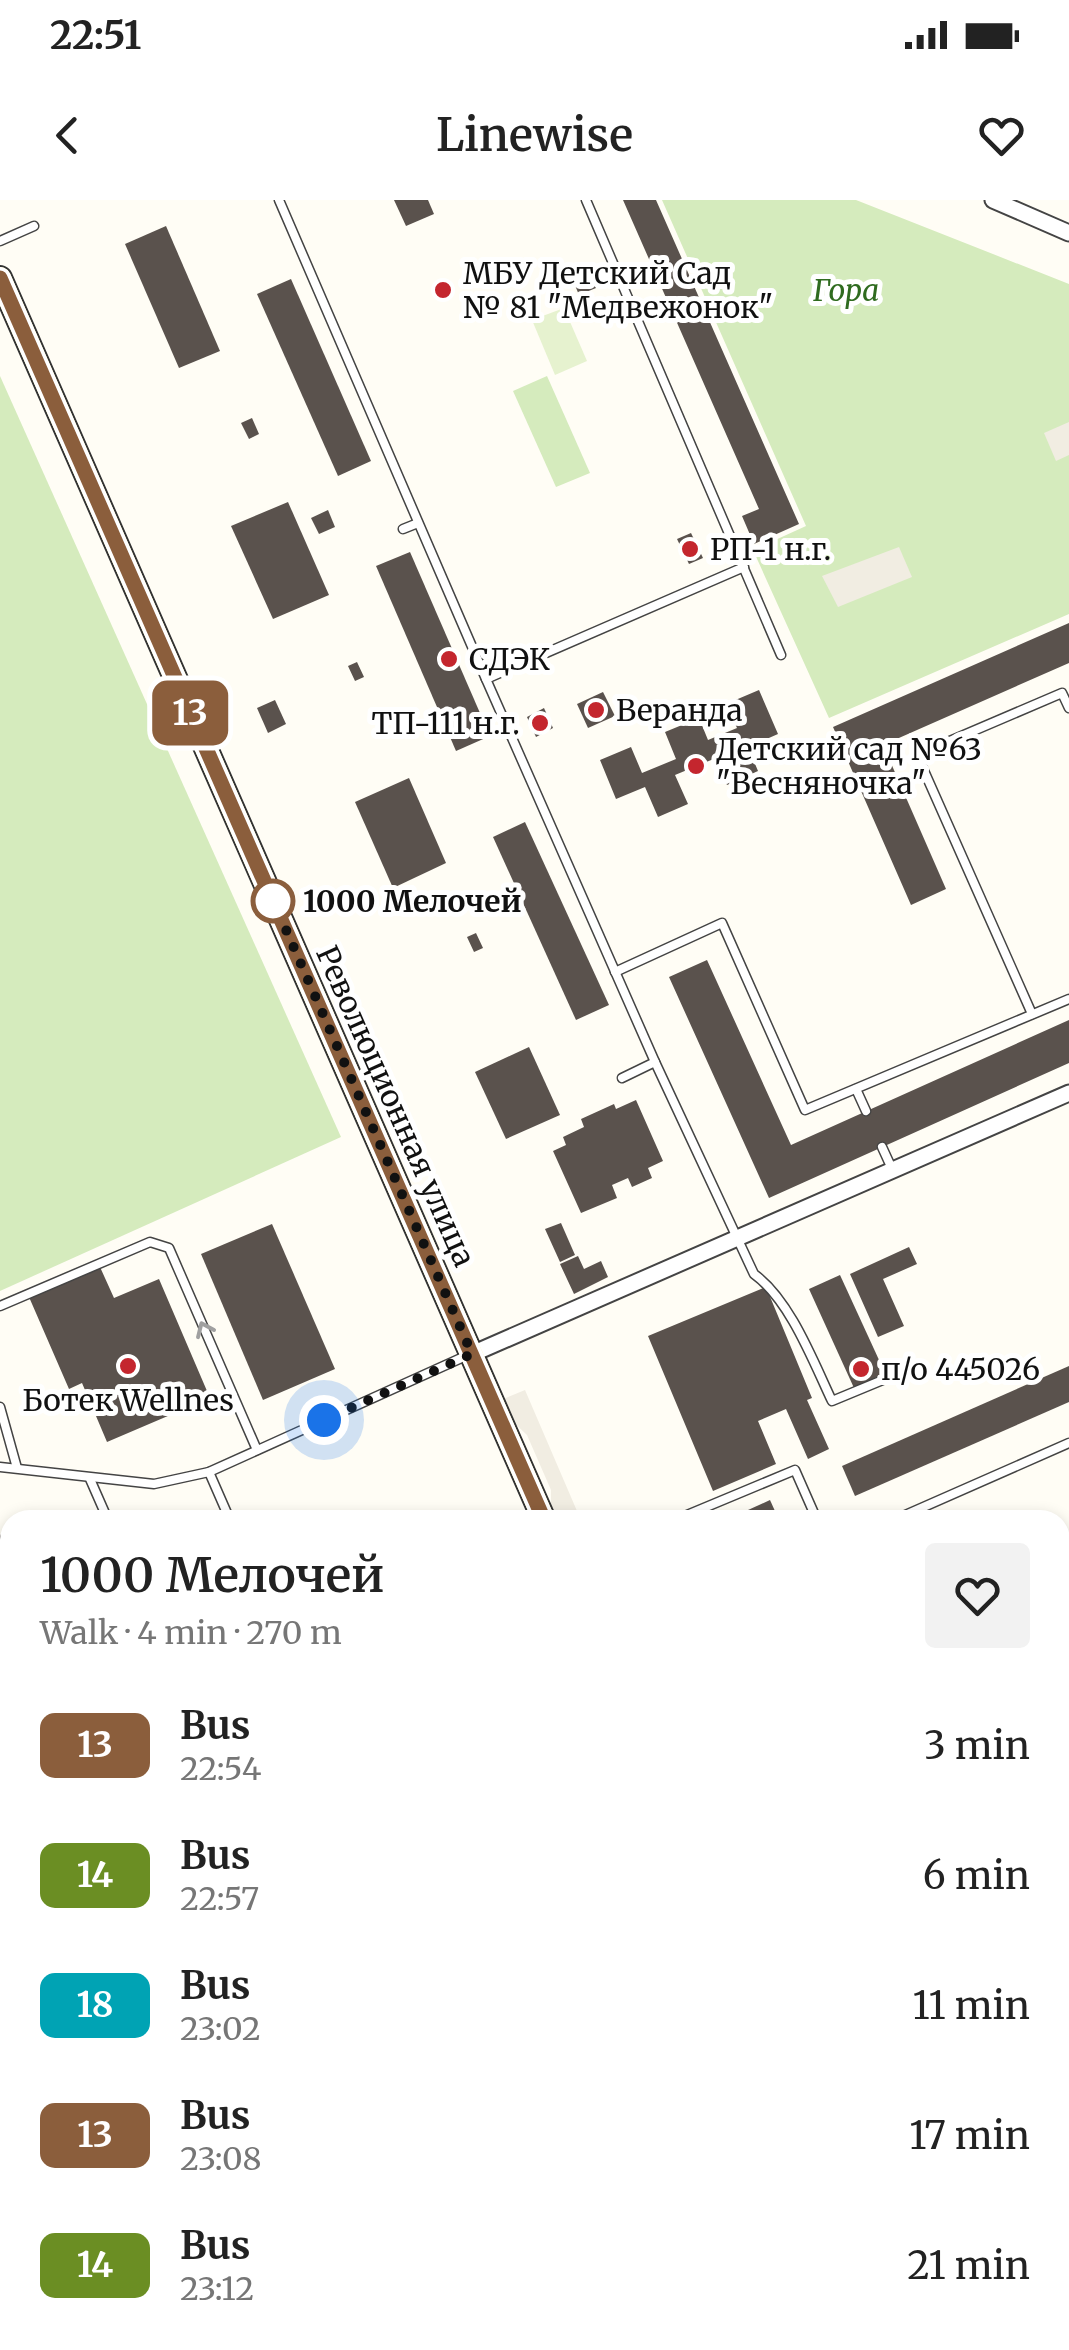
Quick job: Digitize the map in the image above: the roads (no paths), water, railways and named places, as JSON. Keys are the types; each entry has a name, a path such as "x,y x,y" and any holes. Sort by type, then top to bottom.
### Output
{"main road":[{"name":"Революционная улица","path":"0,278 540,1510"}],"street":[{"path":"992,200 1069,233"},
{"path":"472,1354 1069,1094"}],"lane":[{"path":"278,200 655,1062 754,1274 768,1284 796,1329 832,1401 890,1377"},
{"path":"590,201 781,656"},
{"path":"0,241 34,226"},
{"path":"403,529 418,523"},
{"path":"486,679 744,568"},
{"path":"1032,1014 917,755 1062,693 1069,708"},
{"path":"616,972 722,922 805,1110 1069,999"},
{"path":"622,1078 655,1062"},
{"path":"856,1089 866,1111"},
{"path":"882,1147 893,1171"},
{"path":"0,1306 150,1242 169,1248 257,1450"},
{"path":"0,1467 154,1484 209,1472 472,1354"},
{"path":"0,1406 17,1468"},
{"path":"917,1510 1069,1444"},
{"path":"699,1510 795,1470 813,1510"},
{"path":"209,1472 226,1510"},
{"path":"90,1478 104,1510"}],"place":[{"name":"МБУ Детский Сад № 81 \"Медвежонок\"","path":"443,290"},
{"name":"РП-1 н.г.","path":"690,549"},
{"name":"СДЭК","path":"449,659"},
{"name":"Веранда","path":"596,710"},
{"name":"ТП-111 н.г.","path":"540,723"},
{"name":"Детский сад №63 \"Весняночка\"","path":"696,766"},
{"name":"1000 Мелочей","path":"273,901"},
{"name":"Ботек Wellnes","path":"128,1366"},
{"name":"п/о 445026","path":"861,1369"}],"park label":[{"name":"Гора","path":"846,290"}]}
